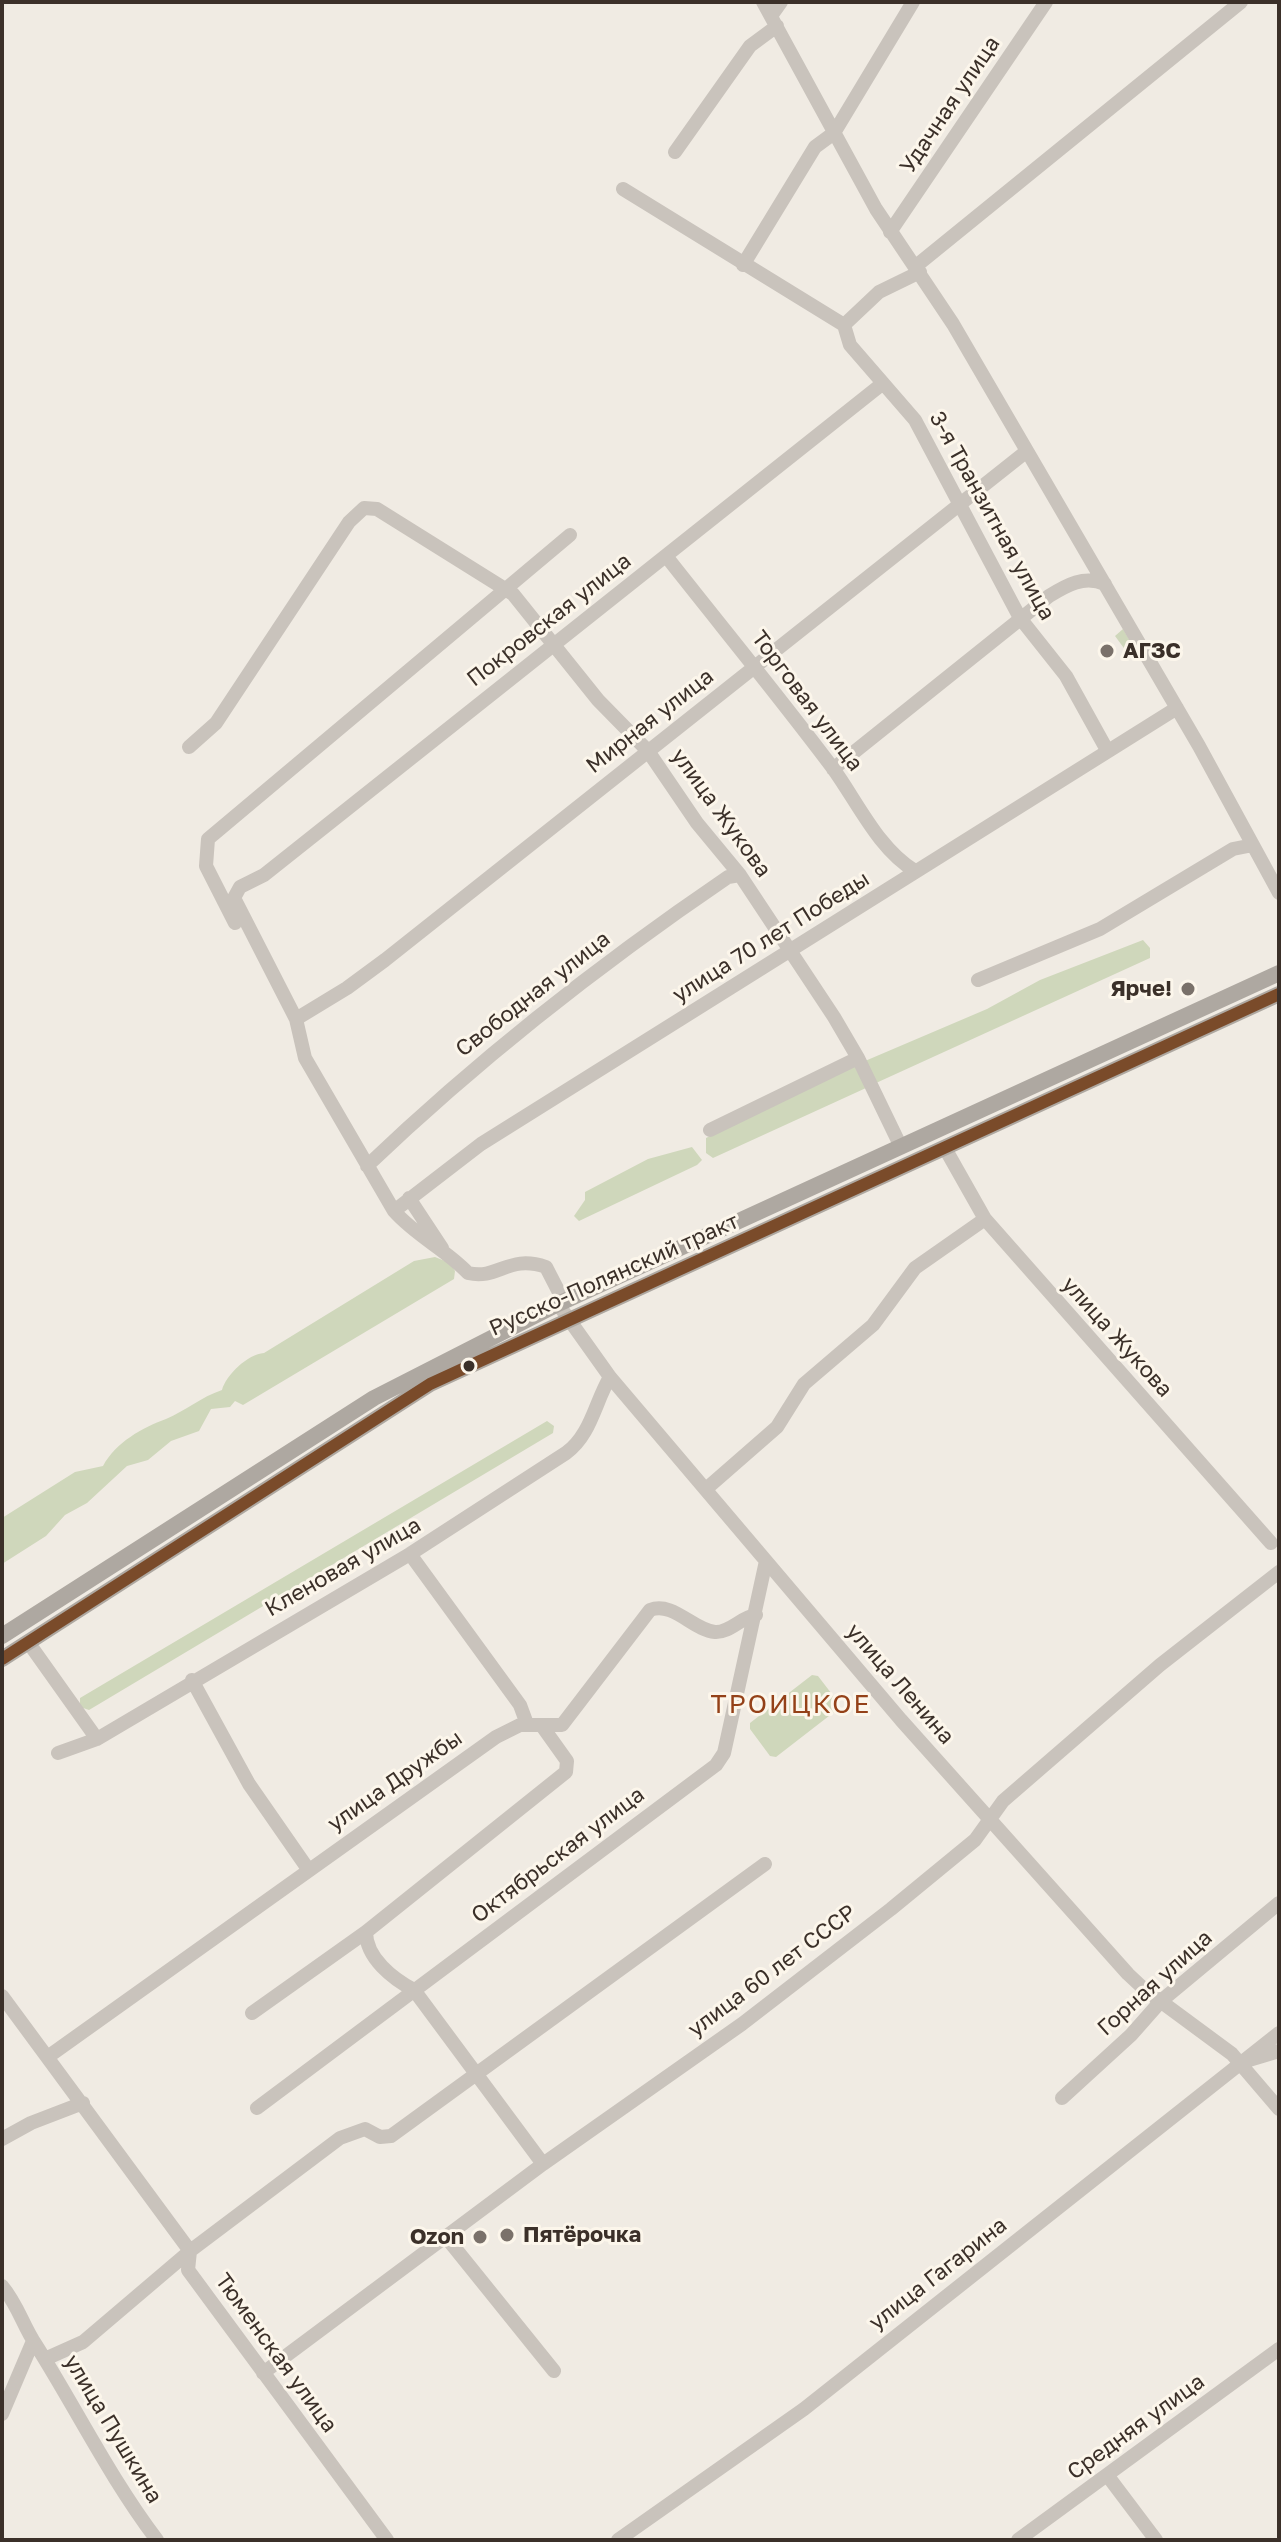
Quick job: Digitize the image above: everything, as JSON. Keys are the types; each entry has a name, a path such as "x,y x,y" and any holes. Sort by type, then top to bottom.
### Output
{"main road":[{"name":"Русско-Полянский тракт","path":"2,1636 374,1398 561,1303 1279,973"},
{"name":"Русско-Полянский тракт","path":"2,1659 430,1384 946,1150 1279,994"}],"street":[{"path":"763,2 890,232 918,269 1027,451 1177,708 1279,893"},
{"path":"675,152 750,46 774,21 781,2"},
{"path":"743,265 815,147 834,133 913,2"},
{"name":"Удачная улица","path":"890,232 1046,2"},
{"path":"623,189 844,325 879,292 918,269 1241,2"},
{"name":"3-я Транзитная улица","path":"844,325 850,345 915,420 1020,618 1066,676 1107,750"},
{"name":"Покровская улица","path":"285,999 235,904 240,887 264,875 882,384"},
{"name":"Мирная улица","path":"296,1019 372,969 1027,451"},
{"name":"улица Жукова","path":"189,747 216,723 349,522 364,508 377,509 506,590 555,644 598,700 648,751 697,823 740,875 790,951 858,1058 901,1147"},
{"path":"442,1248 409,1228 394,1211 305,1058 296,1019 285,999 261,972 214,885 206,866 208,839 570,535"},
{"name":"Торговая улица","path":"666,556 833,769 892,851 915,871"},
{"path":"833,769 1064,586 1094,580 1105,584"},
{"name":"улица 70 лет Победы","path":"394,1211 481,1144 1177,708"},
{"path":"978,980 1100,929 1233,849 1253,845"},
{"name":"Свободная улица","path":"367,1166 432,1104 563,997 661,922 728,877 740,875"},
{"path":"710,1130 858,1058"},
{"name":"улица Жукова","path":"946,1150 985,1219 1271,1543"},
{"path":"409,1198 442,1248"},
{"path":"706,1489 777,1427 804,1384 873,1325 915,1268 985,1219"},
{"name":"улица Ленина","path":"442,1248 468,1273 478,1275 521,1261 546,1267 567,1320 610,1377 989,1820 1144,1989 1216,2039 1241,2063 1279,2109"},
{"name":"Кленовая улица","path":"58,1753 97,1739 192,1680 410,1554 577,1445 610,1377"},
{"path":"252,2013 366,1932 566,1772 567,1761 535,1725 410,1554"},
{"name":"Октябрьская улица","path":"257,2108 716,1765 724,1753 766,1561"},
{"name":"улица 60 лет СССР","path":"263,2373 543,2164 767,2005 967,1847 1003,1801 1160,1665 1279,1572"},
{"name":"улица Дружбы","path":"49,2056 496,1737 535,1725 553,1728 570,1719 650,1610 665,1608 714,1632 724,1631 748,1616 756,1615"},
{"path":"28,1642 97,1739"},
{"path":"192,1680 249,1784 308,1869"},
{"path":"45,2359 83,2342 190,2251 340,2138 354,2130 365,2129 380,2137 391,2136 765,1864"},
{"name":"Горная улица","path":"1062,2098 1142,2023 1161,2001 1279,1903"},
{"path":"366,1932 368,1947 379,1962 396,1980 414,1990 543,2164"},
{"path":"1142,2023 1148,2010 1144,1989"},
{"name":"Тюменская улица","path":"2,1996 190,2251 188,2270 387,2540"},
{"name":"улица Гагарина","path":"618,2540 804,2409 1279,2033"},
{"path":"1241,2063 1279,2051"},
{"path":"2,2139 31,2123 83,2103"},
{"path":"446,2237 554,2371"},
{"name":"улица Пушкина","path":"2,2286 25,2319 33,2341 95,2449 157,2540"},
{"path":"2,2414 33,2341"},
{"name":"Средняя улица","path":"1018,2540 1279,2349"},
{"path":"1107,2475 1156,2540"}],"green space":[{"path":"1123,629 1136,651 1129,655 1115,636"},
{"path":"1143,940 1150,948 1150,958 876,1083 865,1061 987,1009 1040,980"},
{"path":"855,1065 866,1088 713,1158 706,1153 706,1138"},
{"path":"692,1147 702,1160 697,1165 579,1221 574,1216 585,1200 585,1192 648,1159"},
{"path":"435,1257 450,1263 455,1271 454,1279 243,1405 235,1401 230,1407 211,1409 199,1431 171,1441 148,1460 127,1466 87,1503 65,1515 46,1536 2,1564 2,1518 75,1472 103,1466 122,1443 139,1431 222,1390 233,1372 251,1357 264,1353 414,1261"},
{"path":"547,1421 554,1426 553,1433 89,1710 80,1707 80,1698"},
{"path":"812,1675 818,1676 838,1702 838,1709 776,1757 770,1756 750,1729 750,1723"}],"transit line":[{"path":"2,1659 430,1384 1279,994"}],"place":[{"name":"АГЗС","path":"1107,651"},
{"name":"Ярче!","path":"1188,989"},
{"name":"Пятёрочка","path":"507,2235"},
{"name":"Ozon","path":"480,2237"}],"district":[{"name":"ТРОИЦКОЕ","path":"791,1705"}]}
